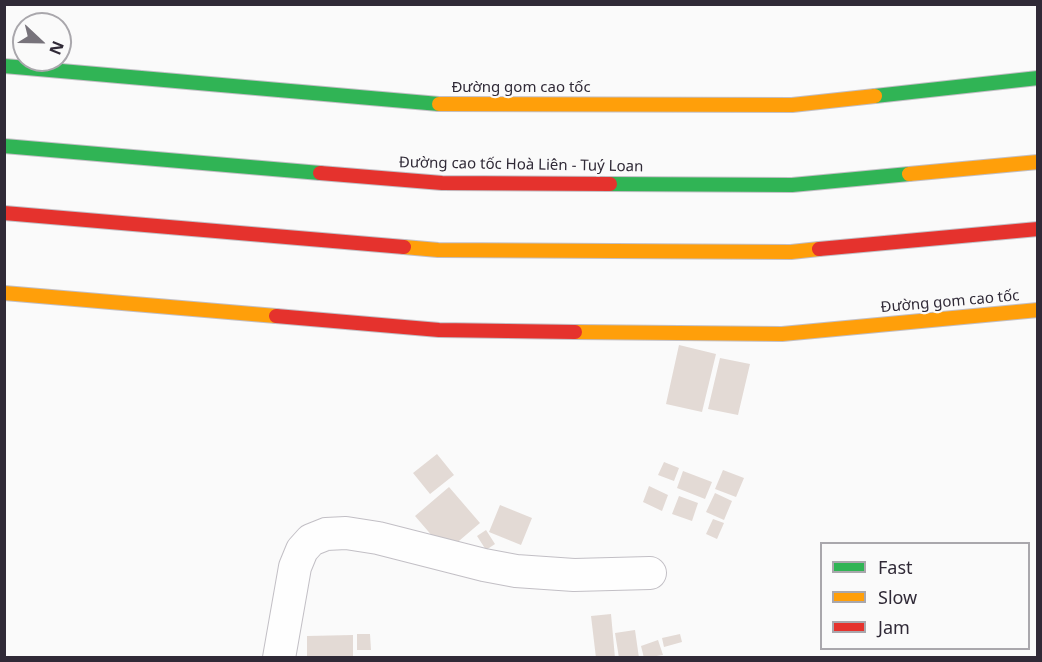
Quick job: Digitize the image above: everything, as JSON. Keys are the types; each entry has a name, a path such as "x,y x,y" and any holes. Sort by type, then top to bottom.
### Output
{"main road":[{"name":"Đường gom cao tốc","path":"4,66 448,105 792,105 1038,78"},
{"name":"Đường cao tốc Hoà Liên - Tuý Loan","path":"4,146 442,183 792,185 1038,162"},
{"path":"4,213 438,250 791,252 1038,230"},
{"name":"Đường gom cao tốc","path":"4,293 440,330 782,334 1038,310"}],"street":[{"path":"279,657 295,567 302,550 311,540 326,534 346,533 378,538 516,572 573,575 650,573"}],"building":[{"path":"679,345 716,354 702,412 666,404"},
{"path":"720,358 750,364 738,415 708,409"},
{"path":"437,454 454,475 430,494 413,473"},
{"path":"664,462 679,468 674,481 658,475"},
{"path":"723,470 744,478 736,497 715,489"},
{"path":"683,471 712,482 705,499 677,488"},
{"path":"649,486 668,495 662,511 643,502"},
{"path":"449,487 480,523 446,552 415,516"},
{"path":"715,493 732,501 724,520 706,512"},
{"path":"679,496 698,503 692,521 672,514"},
{"path":"500,505 532,518 521,545 489,532"},
{"path":"713,519 724,523 717,539 706,534"},
{"path":"486,530 495,544 486,550 477,536"},
{"path":"611,614 615,658 596,658 591,616"},
{"path":"635,630 639,658 619,658 615,633"},
{"path":"357,634 370,634 371,650 357,650"},
{"path":"680,634 682,642 664,647 662,638"},
{"path":"353,635 353,656 307,657 307,636"},
{"path":"658,640 663,655 644,658 641,646"}],"traffic: fast":[{"path":"4,66 439,104"},
{"path":"875,96 1038,78"},
{"path":"4,146 320,173"},
{"path":"610,184 792,185 909,174"}],"traffic: slow":[{"path":"439,104 792,105 875,96"},
{"path":"909,174 1038,162"},
{"path":"404,247 438,250 791,252 819,249"},
{"path":"4,293 276,316"},
{"path":"575,332 782,334 1038,310"}],"traffic: jam":[{"path":"320,173 442,183 610,184"},
{"path":"4,213 404,247"},
{"path":"819,249 1038,229"},
{"path":"276,316 439,330 575,332"}]}
